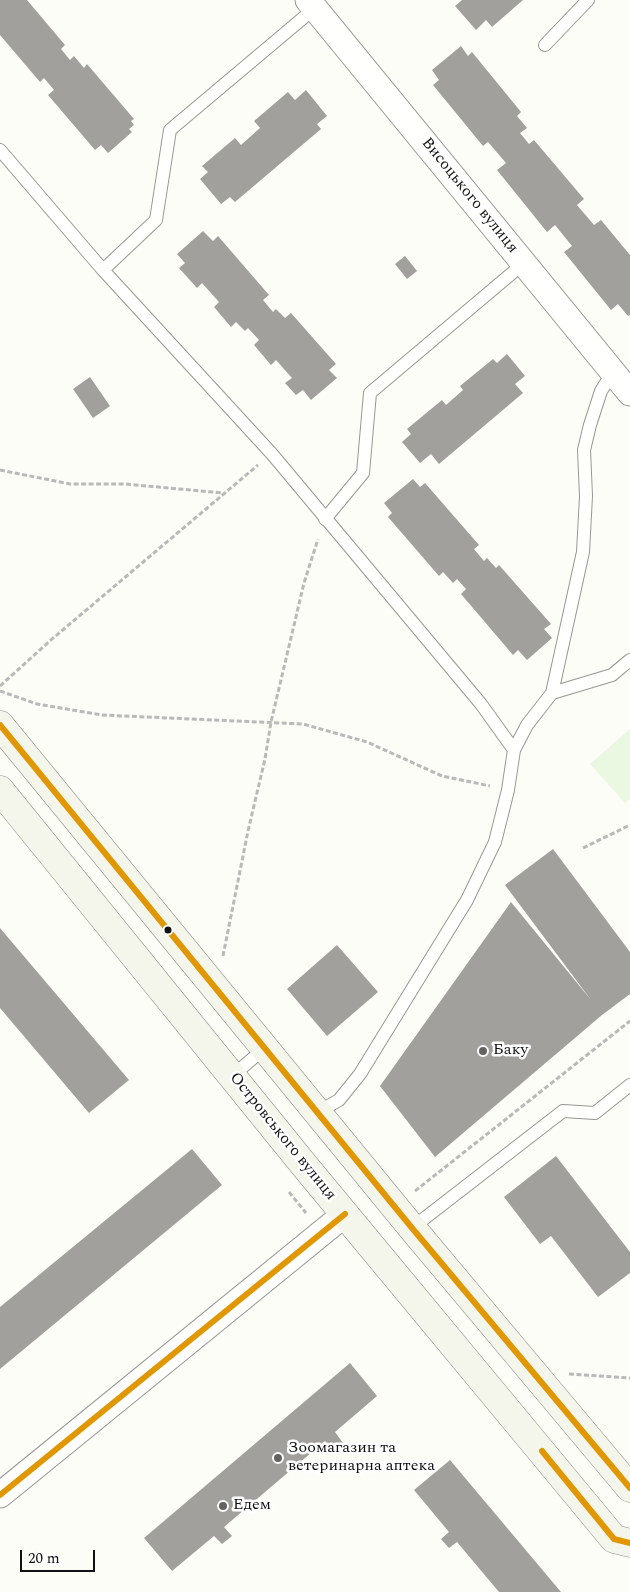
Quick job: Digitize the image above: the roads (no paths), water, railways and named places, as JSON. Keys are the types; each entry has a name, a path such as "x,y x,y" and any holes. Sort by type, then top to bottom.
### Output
{"street":[{"name":"Висоцького вулиця","path":"311,4 630,393"},
{"path":"0,724 412,1228 630,1488"},
{"name":"Островського вулиця","path":"0,790 345,1214 614,1539 630,1543"},
{"path":"0,1494 345,1214"}],"lane":[{"path":"545,46 588,0"},
{"path":"104,270 156,220 170,130 311,4"},
{"path":"0,150 104,270 272,454 481,704 514,750"},
{"path":"325,519 363,473 370,393 524,263"},
{"path":"318,1112 339,1100 360,1074 466,900 495,842 508,790 514,750 527,725 552,693 583,552 586,496 584,450 601,391 613,372"},
{"path":"552,693 612,675 630,660"},
{"path":"232,1076 265,1048"},
{"path":"412,1228 562,1111 594,1112 630,1085"}],"place":[{"name":"Баку","path":"483,1051"},
{"name":"Зоомагазин та ветеринарна аптека","path":"278,1458"},
{"name":"Едем","path":"223,1506"}]}
